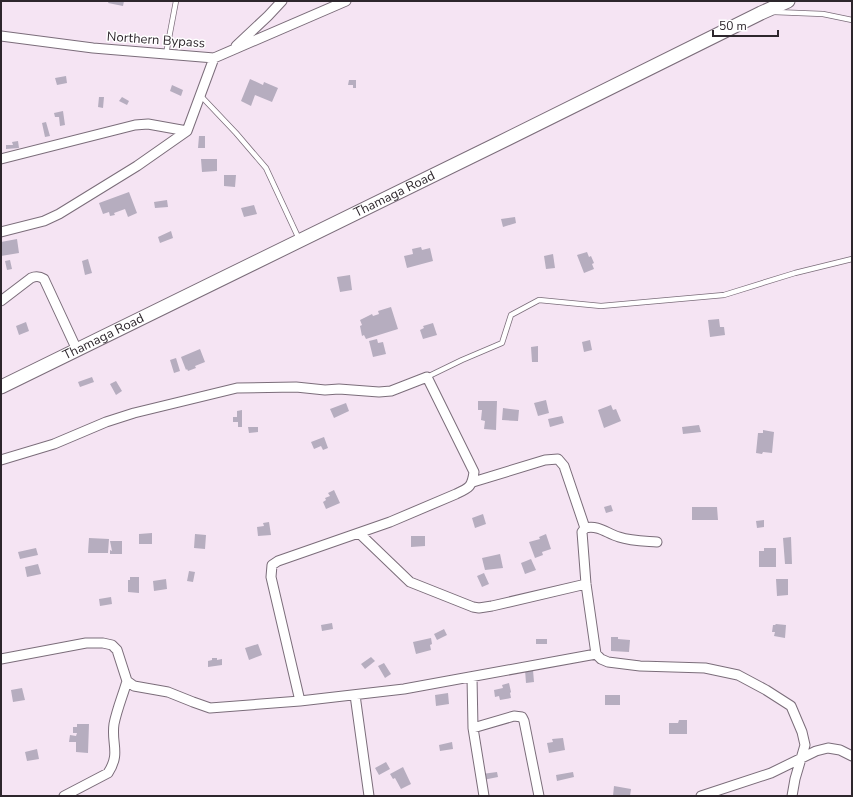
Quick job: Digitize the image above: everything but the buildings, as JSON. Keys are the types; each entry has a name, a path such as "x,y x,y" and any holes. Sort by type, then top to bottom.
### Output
{"main road":[{"name":"Thamaga Road","path":"1,387 788,1"}],"street":[{"path":"233,50 282,1"},
{"name":"Northern Bypass","path":"1,36 93,48 214,58 346,1"},
{"path":"1,232 44,221 59,214 138,166 187,131 214,58"},
{"path":"1,159 135,125 148,124 187,131"},
{"path":"1,301 31,278 35,276 44,279 76,350"},
{"path":"1,460 54,444 134,413 238,388 296,387 325,390 339,389 379,392 391,391 427,377 474,472 473,482"},
{"path":"300,701 271,577 272,565 278,561 390,522 466,490 473,482 545,460 558,459 564,466 585,528 582,532 586,584 596,654 601,659 608,662 640,666 706,668 738,675 791,706 802,732 805,745 795,779 792,796"},
{"path":"585,528 598,527 617,537 629,540 657,542"},
{"path":"359,533 410,582 473,607 479,608 492,606 586,584"},
{"path":"1,659 86,643 102,643 112,645 117,650 127,681 114,724 115,760 108,773 64,796"},
{"path":"127,681 134,686 168,692 210,708 300,701 404,689 596,654"},
{"path":"472,677 473,728 484,796"},
{"path":"355,695 369,796"},
{"path":"473,728 514,716 522,717 539,796"},
{"path":"701,796 770,773 787,766 802,757 828,748 840,750 852,756"}],"lane":[{"path":"166,55 176,1"},
{"path":"765,11 823,14 852,20"},
{"path":"200,95 236,132 266,168 300,240"},
{"path":"427,377 502,343 511,315 539,300 601,306 724,295 795,273 852,258"}]}
